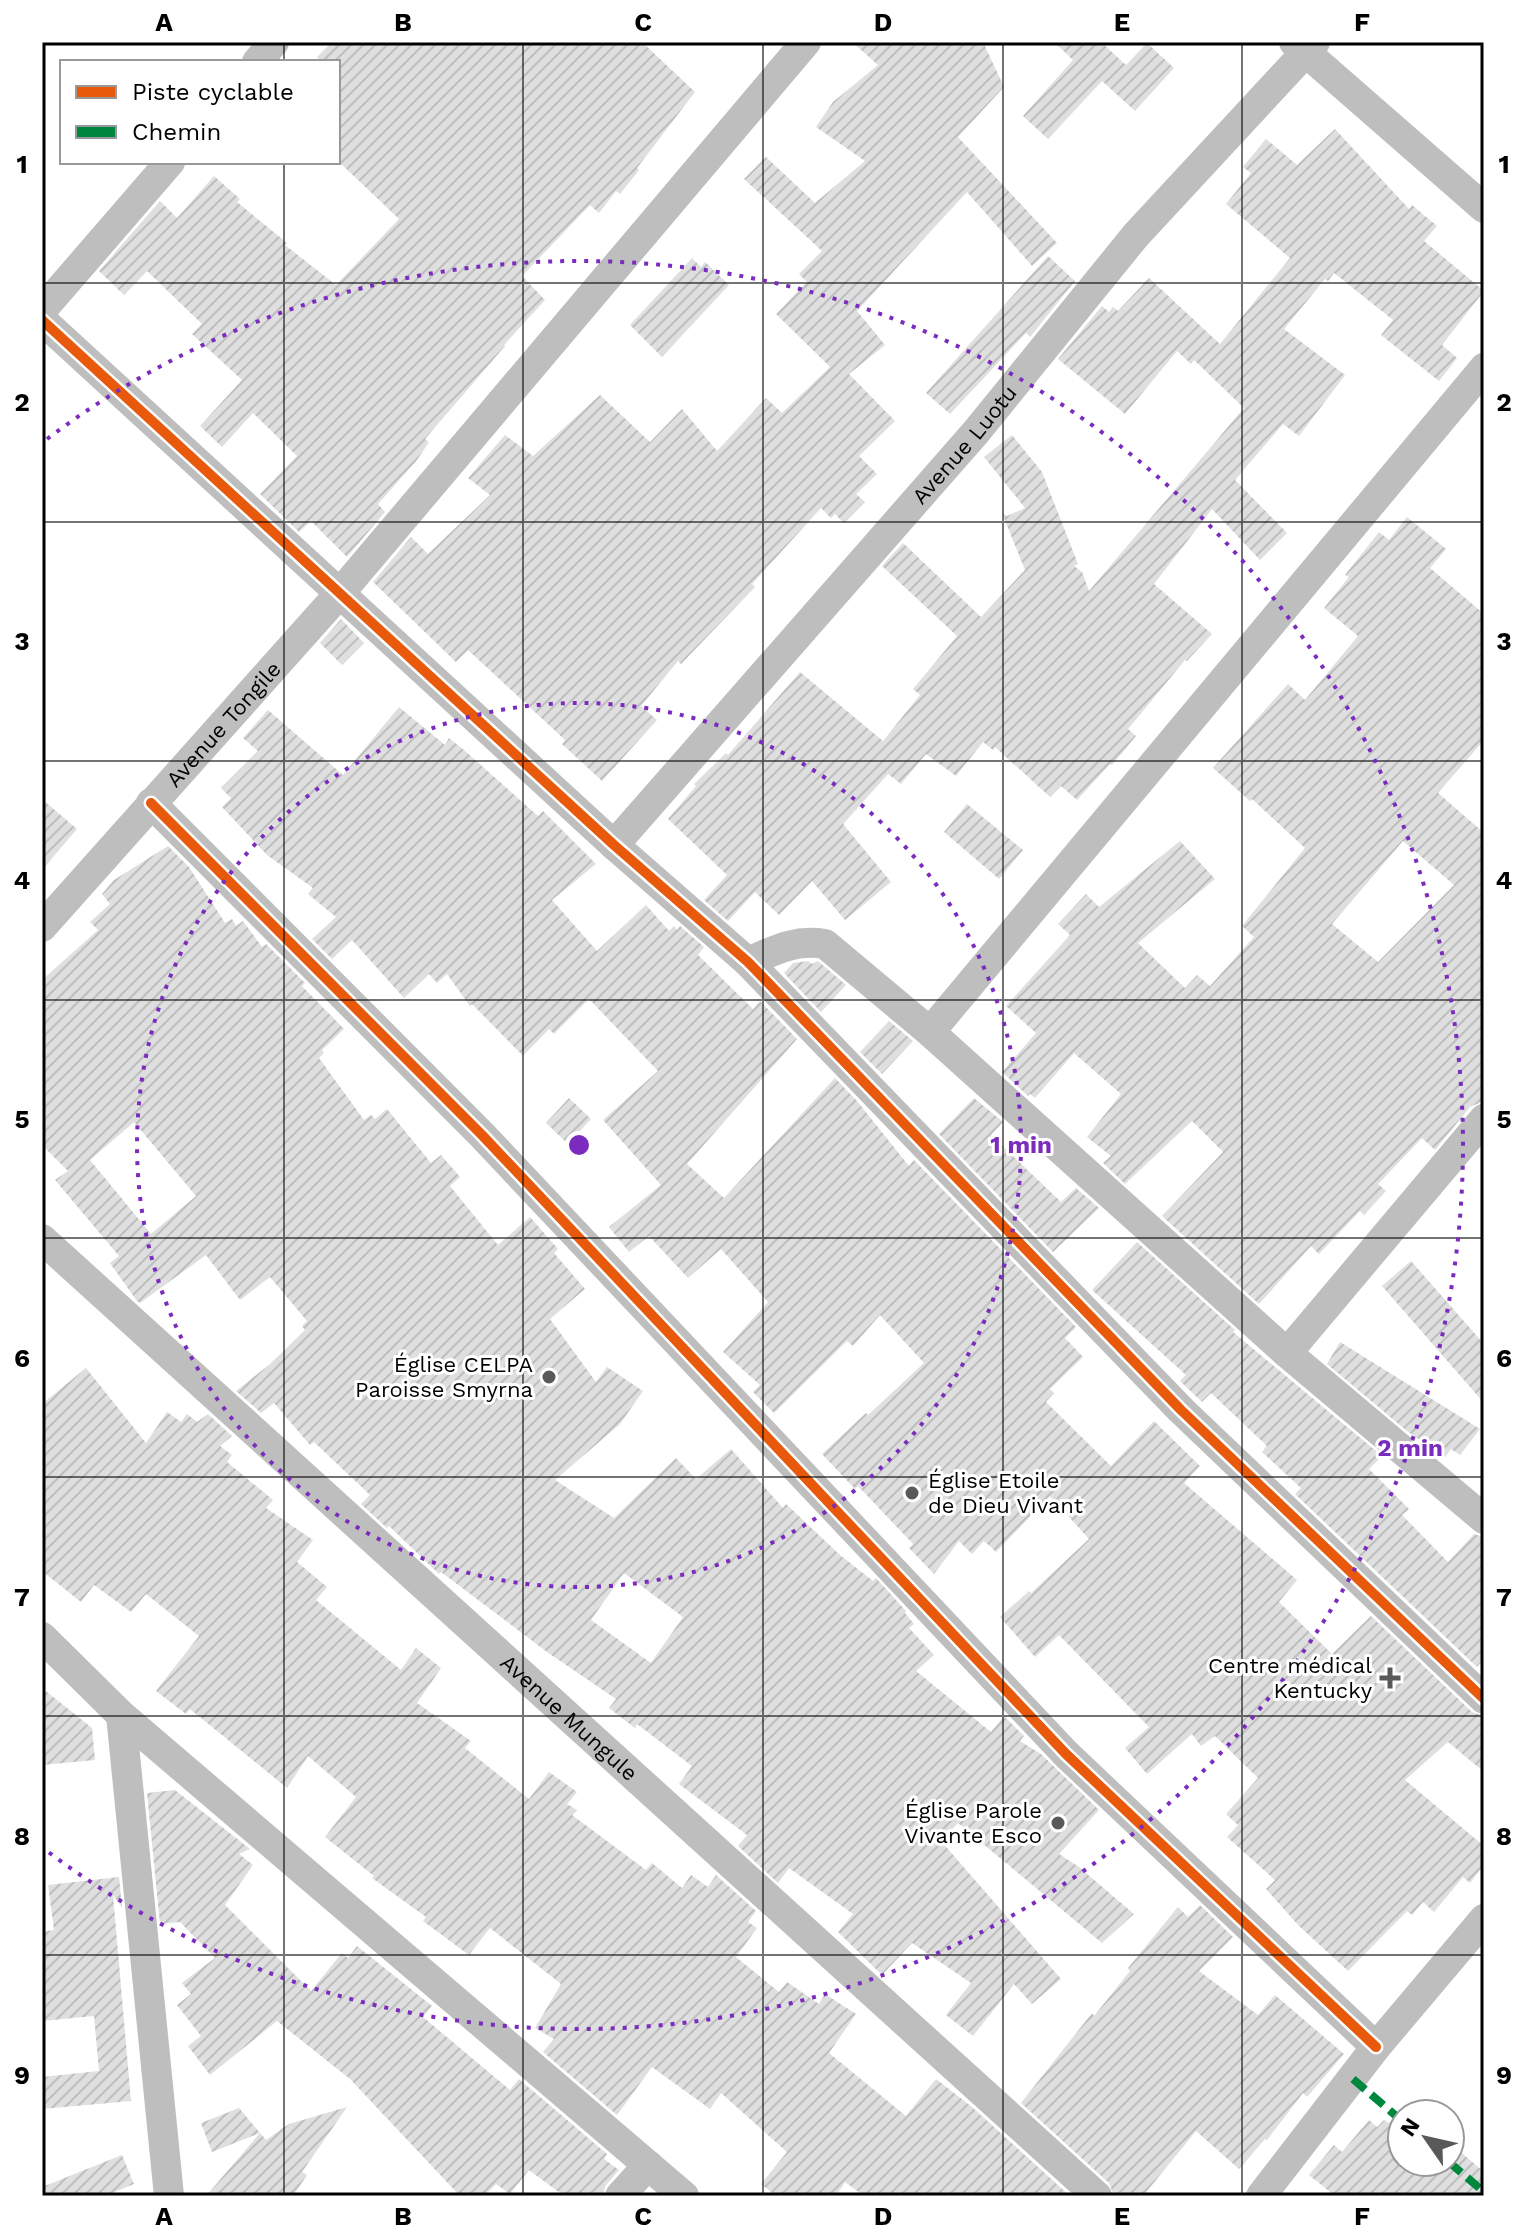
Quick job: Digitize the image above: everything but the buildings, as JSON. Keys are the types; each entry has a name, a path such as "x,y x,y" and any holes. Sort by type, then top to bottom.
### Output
{"street":[{"path":"259,60 274,42"},
{"name":"Avenue Tongile","path":"42,927 340,593 806,42"},
{"path":"1305,46 1484,208"},
{"name":"Avenue Luotu","path":"614,845 976,432 1136,235 1305,46"},
{"path":"42,310 168,164"},
{"path":"42,320 614,845 748,962 1181,1410 1484,1699"},
{"path":"930,1032 1484,368"},
{"path":"151,803 482,1135 1066,1754 1376,2047"},
{"path":"748,962 788,944 806,941 825,944 930,1032 1287,1353 1484,1519"},
{"path":"1287,1353 1484,1119"},
{"name":"Avenue Mungule","path":"42,1239 1097,2196"},
{"path":"42,1637 121,1715 684,2196"},
{"path":"121,1715 169,2196"},
{"path":"1261,2196 1376,2047 1484,1919"},
{"path":"620,2196 648,2165"}],"marked path":[{"path":"1353,2079 1386,2107"},
{"path":"1466,2177 1484,2192"}],"cycle path":[{"path":"42,320 614,845 748,962 1181,1410 1484,1699"},
{"path":"151,803 482,1135 1066,1754 1376,2047"}],"place":[{"name":"Église CELPA Paroisse Smyrna","path":"549,1377"},
{"name":"Église Etoile de Dieu Vivant","path":"912,1493"},
{"name":"Centre médical Kentucky","path":"1390,1678"},
{"name":"Église Parole Vivante Esco","path":"1058,1823"}]}
